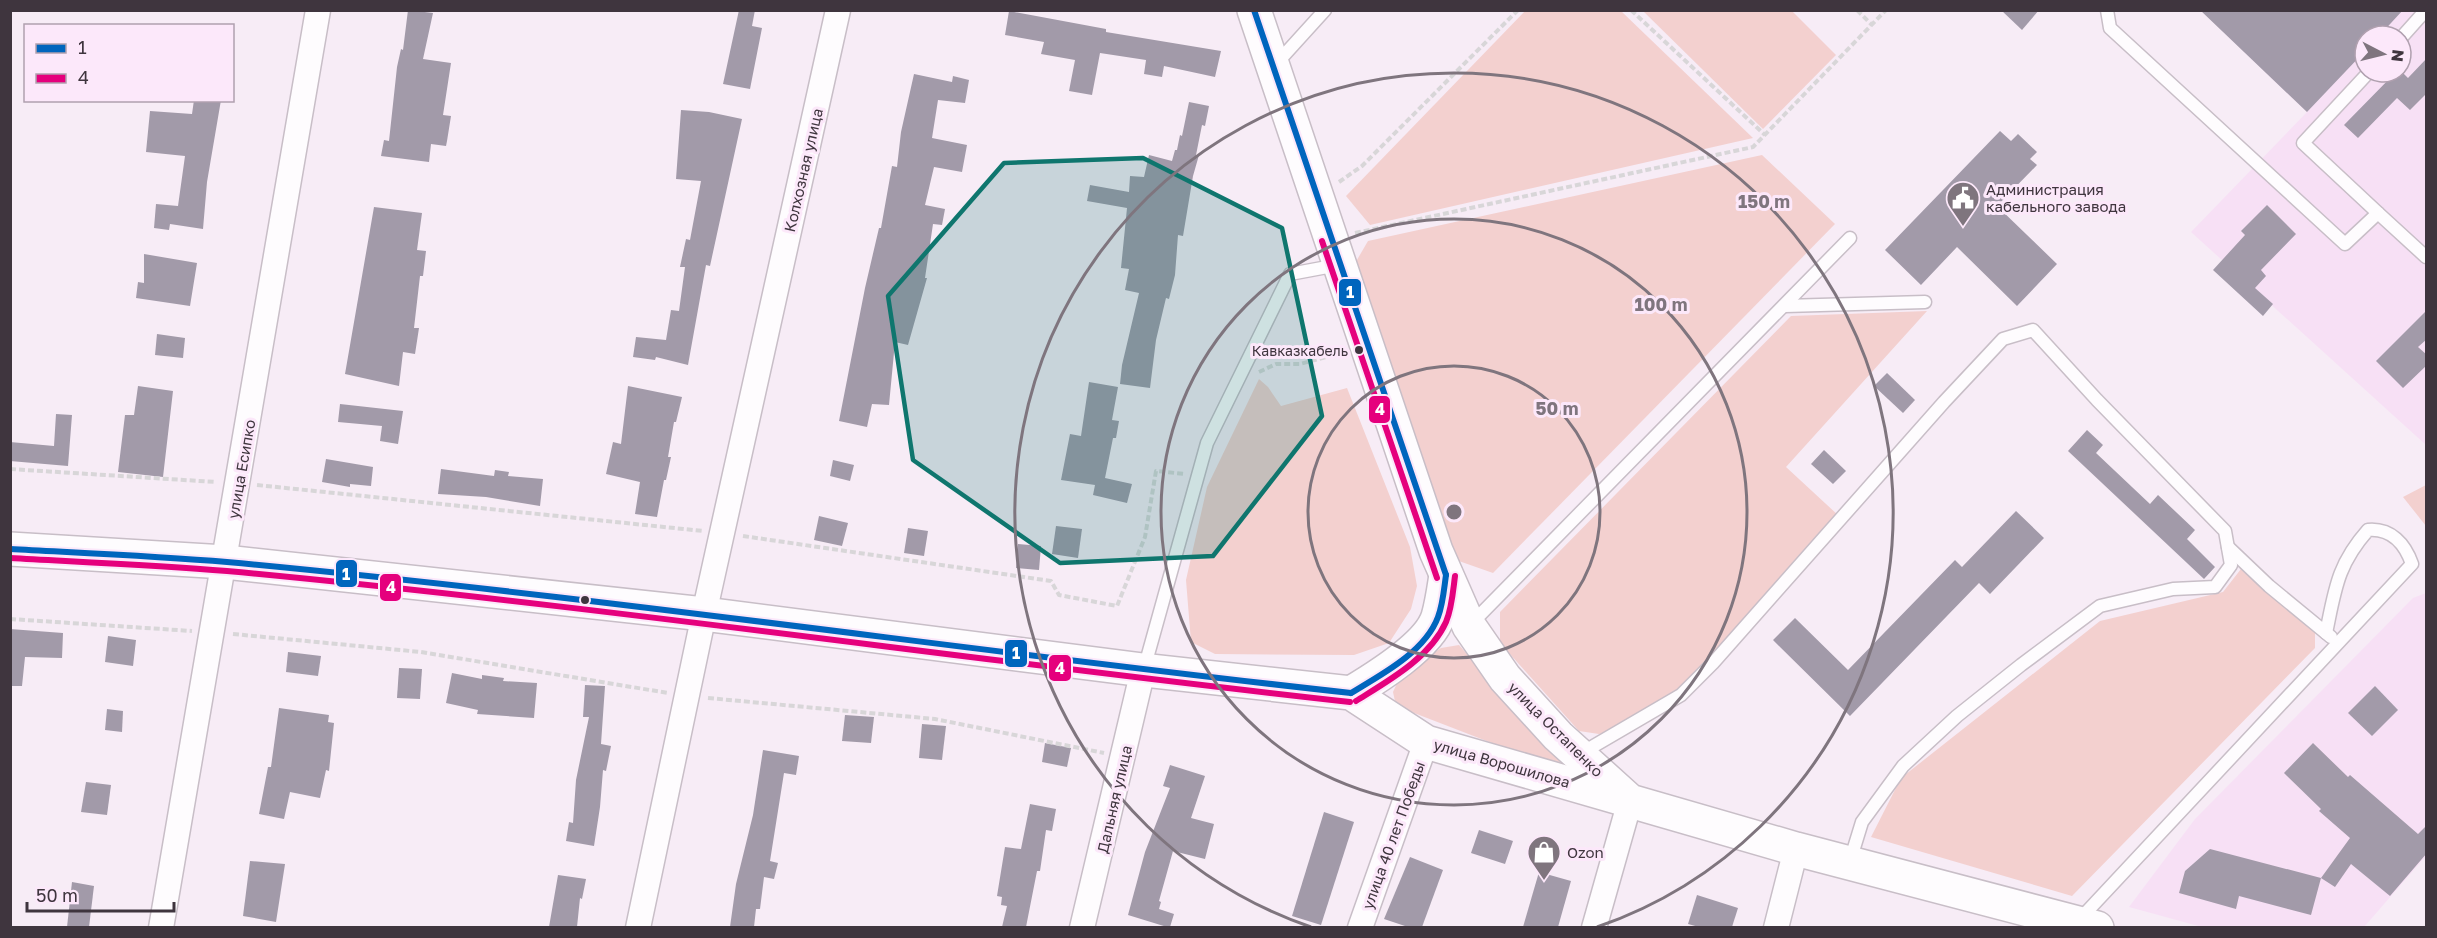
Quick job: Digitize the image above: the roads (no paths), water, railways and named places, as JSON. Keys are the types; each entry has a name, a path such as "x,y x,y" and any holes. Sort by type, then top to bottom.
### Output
{"main road":[{"name":"улица Остапенко","path":"1254,10 1446,575 1469,626 1505,678 1558,736 1630,801"},
{"name":"улица Ворошилова","path":"10,549 225,562 704,614 1143,670 1351,693 1426,742 1796,849 2087,925"},
{"path":"1351,693 1385,672 1429,633 1438,618 1446,575"}],"street":[{"name":"улица Есипко","path":"161,927 318,10"},
{"name":"Колхозная улица","path":"638,927 704,614 838,10"},
{"name":"Дальняя улица","path":"1082,927 1143,670"},
{"name":"улица 40 лет Победы","path":"1360,927 1426,742"},
{"path":"1594,927 1630,801"},
{"path":"1776,927 1796,849"}],"lane":[{"path":"1273,67 1325,10"},
{"path":"2107,10 2110,28 2345,244 2378,213"},
{"path":"2413,25 2426,10"},
{"path":"2358,84 2303,143 2427,257"},
{"path":"1469,626 1850,238"},
{"path":"1143,670 1207,443 1290,274 1335,251"},
{"path":"1785,306 1925,302"},
{"path":"1579,754 1682,695 2003,339 2033,330 2097,400 2225,531 2231,565 2215,587 2173,589 2100,606 1957,716 1903,766 1863,822 1850,863"},
{"path":"2087,925 2338,643 2412,564 2406,547 2394,537 2378,529 2368,530 2357,543 2342,566 2326,633"},
{"path":"2228,547 2269,586 2338,643"}],"place":[{"name":"Администрация кабельного завода","path":"1963,227"},
{"name":"Кавказкабель","path":"1359,350"},
{"name":"Ozon","path":"1544,881"}]}
